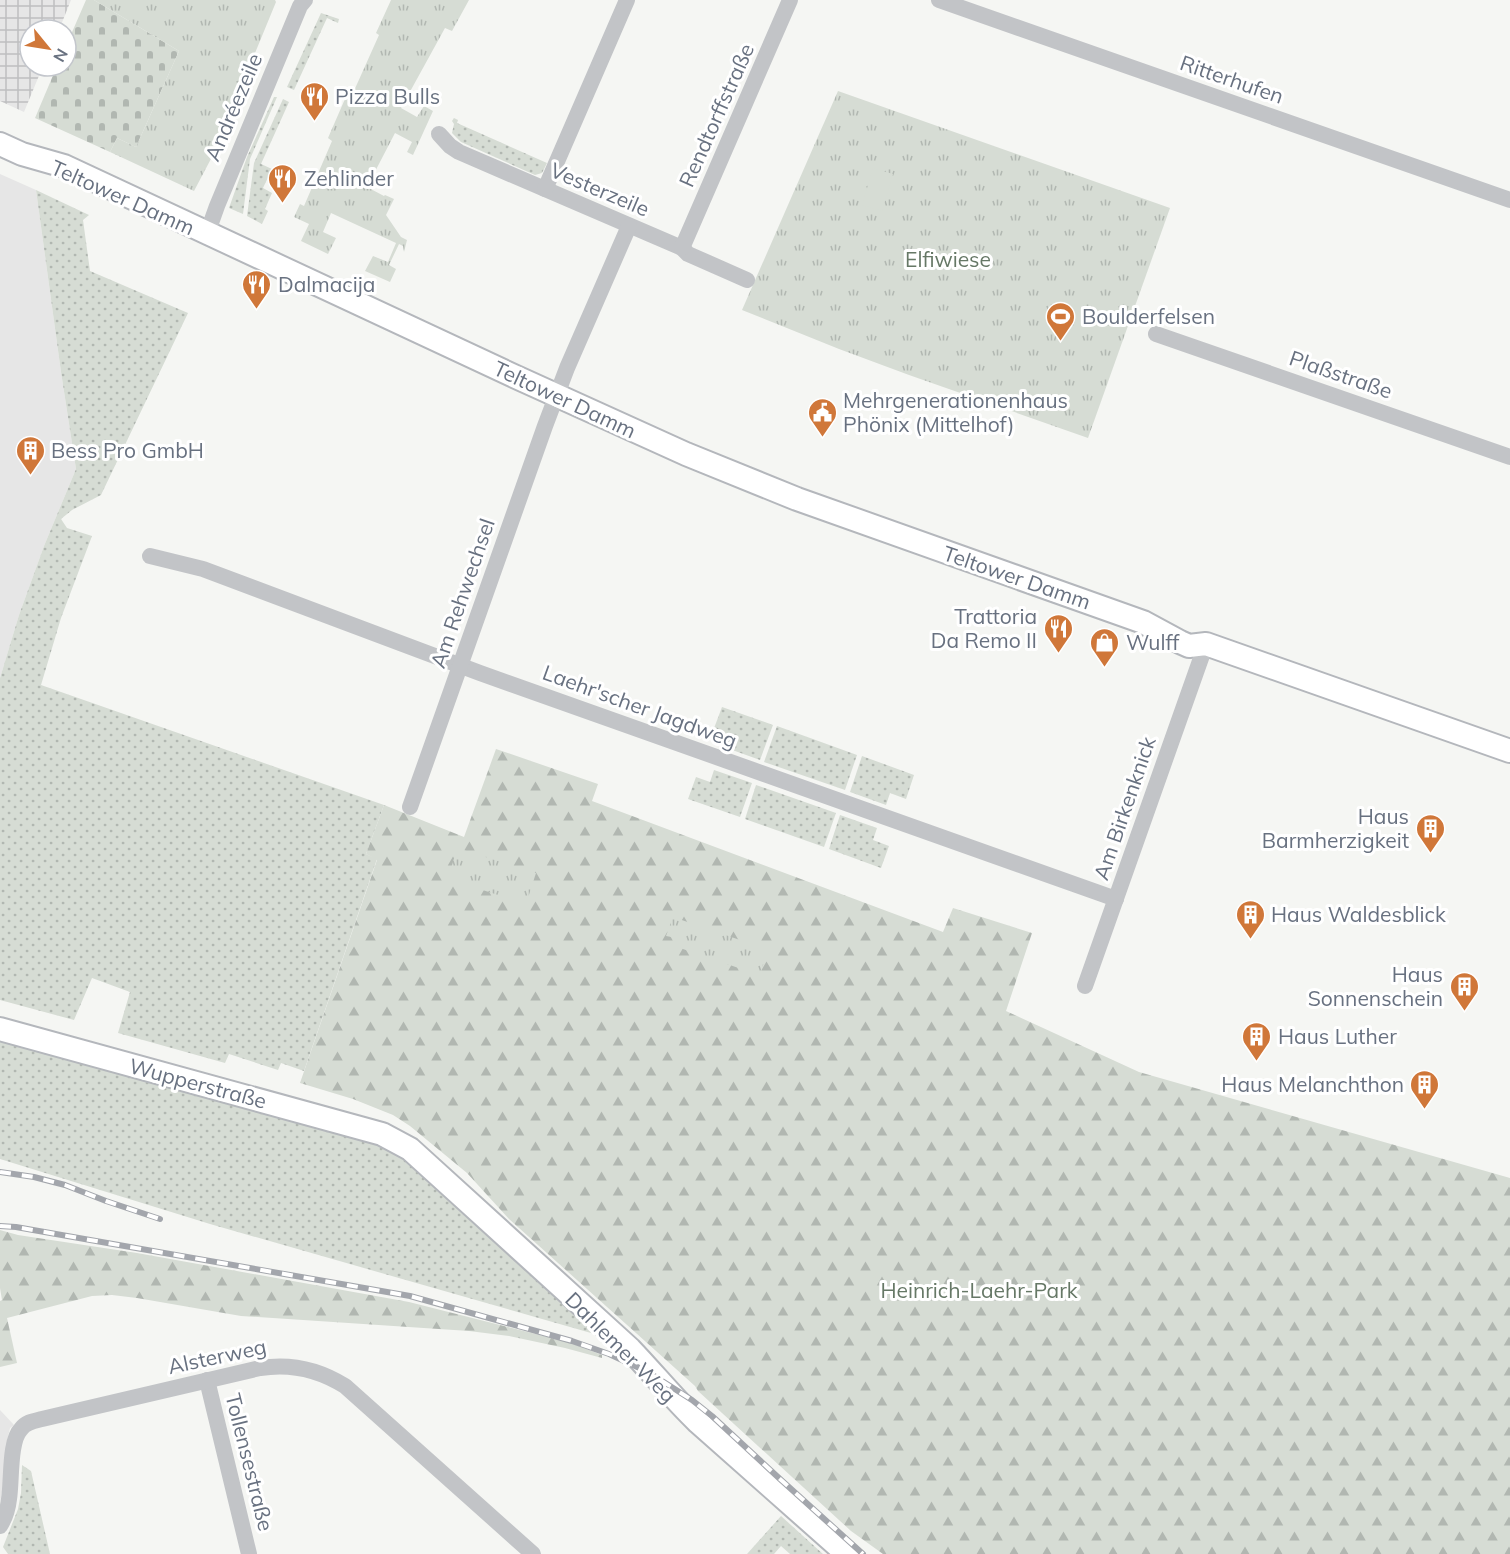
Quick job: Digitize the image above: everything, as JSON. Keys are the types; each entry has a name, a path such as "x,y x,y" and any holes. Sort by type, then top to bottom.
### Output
{"main road":[{"name":"Teltower Damm","path":"0,144 22,154 64,166 686,454 797,499 1143,622 1194,632 1206,644 1510,750"},
{"name":"Wupperstraße","path":"0,1029 382,1134 395,1140"},
{"name":"Dahlemer Weg","path":"395,1140 410,1149 618,1338 698,1422 847,1554"}],"street":[{"name":"Andréezeile","path":"207,234 216,206 300,6 305,0"},
{"path":"545,189 627,0"},
{"name":"Rendtorffstraße","path":"682,248 790,0"},
{"name":"Ritterhufen","path":"939,0 1510,201"},
{"name":"Vesterzeile","path":"439,134 459,152 682,248 688,254 747,280"},
{"path":"557,395 629,226"},
{"name":"Plaßstraße","path":"1156,333 1510,457"},
{"name":"Am Rehwechsel","path":"410,807 557,395"},
{"name":"Laehr'scher Jagdweg","path":"150,556 203,569 460,666 1116,899"},
{"name":"Am Birkenknick","path":"1085,986 1206,644"},
{"name":"Alsterweg","path":"0,1526 9,1501 14,1442 20,1429 26,1424 260,1368 285,1366 309,1369 335,1380 368,1406 533,1554"},
{"name":"Tollensestraße","path":"207,1380 249,1554"}],"shaded area":[{"path":"0,0 71,0 64,18 18,18 18,78 38,78 24,112 0,101"},
{"path":"0,174 36,190 76,469 44,546 19,615 0,678"},
{"path":"0,1410 14,1425 10,1428 7,1441 0,1503"}],"green space":[{"path":"86,0 94,0 179,51 136,147 117,138 110,152 35,118 52,78 78,78 78,18"},
{"path":"94,0 275,0 213,155 194,191 110,152 117,138 136,147 179,51"},
{"path":"391,0 469,0 452,31 445,28 401,108 417,117 424,106 433,111 413,155 407,152 412,142 395,133 367,187 394,199 386,215 401,237 407,240 404,252 403,246 399,244 389,265 396,269 390,282 365,271 373,256 388,262 396,243 331,213 323,232 336,238 328,254 301,241 309,224 294,217 300,204 304,206 332,141 328,138 348,92 353,93 379,35 376,33"},
{"path":"321,13 339,19 338,23 327,18 294,90 287,87"},
{"name":"Elfiwiese","path":"838,91 1170,208 1088,438 909,375 742,310"},
{"path":"274,97 277,97 250,159 243,214 229,208 247,157"},
{"path":"283,99 289,102 261,164 272,169 263,188 272,193 262,224 247,216 254,163"},
{"path":"454,118 458,120 457,123 547,163 542,173 535,175 461,142 452,133"},
{"path":"873,168 893,174 882,211 862,205"},
{"path":"36,190 89,215 83,220 90,271 188,313 101,495 72,510 61,519 67,528 92,536 61,618 41,685 384,805 366,854 377,859 304,1071 281,1063 278,1070 229,1054 225,1063 118,1033 130,992 92,978 74,1020 0,1000 0,678 19,615 44,546 76,469"},
{"path":"722,707 773,725 760,760 724,747 728,736 713,731"},
{"path":"777,726 857,755 845,790 764,762"},
{"name":"Heinrich-Laehr-Park","path":"496,749 598,784 592,801 943,932 953,908 1032,933 1006,1011 1139,1072 1510,1178 1510,1554 883,1554 851,1531 695,1386 509,1219 467,1173 410,1126 393,1115 353,1099 300,1083 377,860 366,854 384,805 464,837"},
{"path":"862,756 914,775 906,799 890,793 886,805 850,792"},
{"path":"714,770 752,783 740,817 688,799 696,777 710,782"},
{"path":"756,785 836,813 824,847 745,819"},
{"path":"840,815 877,828 873,840 889,846 881,868 829,849"},
{"path":"457,848 536,873 526,904 448,879"},
{"path":"673,917 769,950 759,975 680,948 682,939 666,936"},
{"path":"0,1035 394,1148 605,1337 210,1224 0,1159"},
{"path":"0,1230 18,1235 137,1253 409,1302 571,1343 602,1355 602,1358 509,1336 469,1331 241,1316 112,1295 92,1296 7,1318 17,1363 0,1367 0,1301 2,1300"},
{"path":"22,1465 31,1471 50,1554 8,1554 3,1547 18,1509"},
{"path":"781,1516 823,1554 790,1554 781,1546 774,1554 747,1554"}],"railway":[{"path":"0,1172 65,1185 160,1219"},
{"path":"0,1226 410,1296 572,1341 609,1354 648,1372 692,1400 863,1554"}],"place":[{"name":"Pizza Bulls","path":"314,122"},
{"name":"Zehlinder","path":"283,204"},
{"name":"Dalmacija","path":"257,310"},
{"name":"Boulderfelsen","path":"1061,342"},
{"name":"Mehrgenerationenhaus Phönix (Mittelhof)","path":"822,438"},
{"name":"Bess Pro GmbH","path":"30,476"},
{"name":"Trattoria Da Remo II","path":"1058,654"},
{"name":"Wulff","path":"1105,668"},
{"name":"Haus Barmherzigkeit","path":"1430,854"},
{"name":"Haus Waldesblick","path":"1250,940"},
{"name":"Haus Sonnenschein","path":"1464,1012"},
{"name":"Haus Luther","path":"1257,1062"},
{"name":"Haus Melanchthon","path":"1425,1110"}]}
